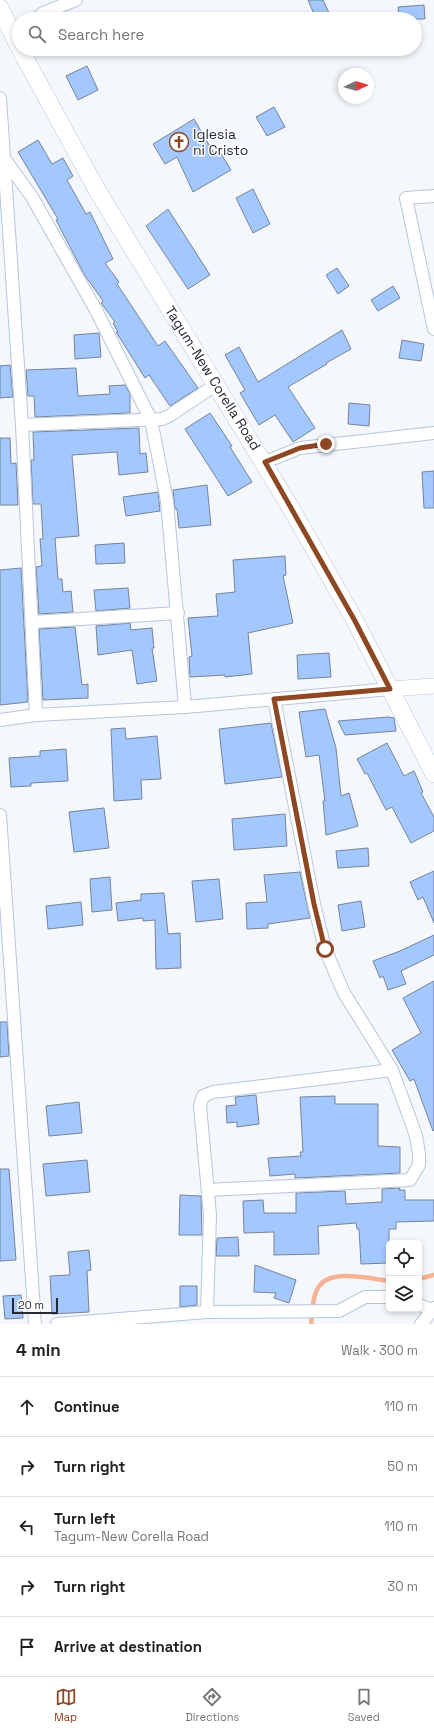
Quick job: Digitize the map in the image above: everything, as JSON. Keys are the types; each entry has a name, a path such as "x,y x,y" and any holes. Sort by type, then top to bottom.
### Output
{"main road":[{"name":"Tagum-New Corella Road","path":"0,8 12,31"},
{"name":"Tagum-New Corella Road","path":"25,56 97,190 265,462 355,621 434,774"}],"street":[{"path":"43,12 76,0"},
{"path":"0,98 2,139 6,160 22,426 36,715"},
{"path":"6,160 32,197 97,312 151,420 167,500 185,707"},
{"path":"434,196 406,198 434,329"},
{"path":"22,426 151,420 169,416 217,384"},
{"path":"265,462 300,448 434,433"},
{"path":"32,622 178,613"},
{"path":"0,720 36,715 185,707 434,686"},
{"path":"208,1190 410,1180 418,1165 416,1136 392,1070 344,994 325,949 314,904 274,699"},
{"path":"0,815 35,1324"},
{"path":"207,1312 210,1215 200,1106 203,1096 213,1092 392,1070"},
{"path":"57,1324 138,1321 207,1312 302,1310 338,1311 371,1296 386,1297"},
{"path":"421,1324 433,1309 422,1306"}],"building":[{"path":"308,0 323,0 329,12 313,12"},
{"path":"424,5 425,19 422,19 422,12 398,12 398,7"},
{"path":"87,66 98,90 78,100 66,76"},
{"path":"274,107 285,127 267,136 256,117"},
{"path":"194,119 215,155 220,152 231,170 193,192 177,157 165,164 153,144"},
{"path":"38,140 52,164 63,158 73,176 67,180 86,214 90,212 113,259 105,263 119,282 117,284 158,346 165,341 198,388 170,406 149,375 145,378 116,332 118,332 113,323 115,322 101,303 103,301 84,274 56,220 58,219 18,152"},
{"path":"253,189 270,224 253,233 236,198"},
{"path":"168,209 210,275 188,289 146,226"},
{"path":"337,268 349,286 338,294 326,275"},
{"path":"393,286 400,298 378,311 371,300"},
{"path":"342,330 351,349 288,387 315,428 293,442 275,415 259,425 240,393 245,390 225,355 239,347 258,382"},
{"path":"99,333 101,357 75,359 74,335"},
{"path":"402,340 424,344 421,361 399,358"},
{"path":"10,365 13,397 0,398 0,366"},
{"path":"76,368 78,396 110,394 109,386 125,385 130,394 130,413 35,417 34,396 28,396 26,370"},
{"path":"349,403 370,405 369,426 348,424"},
{"path":"210,413 232,446 230,447 252,482 228,496 185,429"},
{"path":"139,428 140,454 146,453 148,472 119,475 117,452 72,455 79,536 55,538 58,579 62,579 63,592 71,591 73,612 39,614 36,567 42,566 40,539 43,539 41,504 33,504 31,460 34,460 33,432"},
{"path":"0,438 10,438 11,464 16,463 18,505 0,505"},
{"path":"434,471 434,508 424,508 422,472"},
{"path":"207,485 211,525 179,528 173,490"},
{"path":"158,492 160,511 126,516 123,497"},
{"path":"124,543 125,563 96,564 95,545"},
{"path":"285,556 286,575 283,576 293,623 248,633 252,674 225,677 225,675 190,677 189,657 192,656 188,618 218,616 216,594 235,592 233,560"},
{"path":"21,568 28,702 0,705 0,570"},
{"path":"128,588 130,608 96,611 94,590"},
{"path":"130,623 131,630 152,628 154,648 152,648 157,681 137,684 132,650 98,655 96,626"},
{"path":"75,627 82,685 88,684 88,698 43,700 39,629"},
{"path":"329,653 331,677 298,679 297,655"},
{"path":"325,709 336,748 341,796 349,793 358,826 326,835 323,801 325,801 319,755 306,757 299,712"},
{"path":"388,717 394,718 396,731 345,735 338,721"},
{"path":"271,723 282,777 225,784 219,729"},
{"path":"125,728 126,739 157,736 161,779 141,780 142,799 114,801 111,729"},
{"path":"387,743 404,776 414,771 423,792 421,793 434,817 434,831 411,843 392,807 386,810 367,773 365,774 357,759"},
{"path":"66,749 68,781 31,783 31,786 11,787 9,758 40,756 40,751"},
{"path":"104,808 109,848 74,852 69,812"},
{"path":"285,814 287,846 234,850 232,819"},
{"path":"368,848 369,866 338,868 336,851"},
{"path":"434,871 434,923 423,897 418,900 410,882"},
{"path":"300,872 310,918 268,924 268,928 247,929 246,903 267,902 264,875"},
{"path":"110,877 112,910 92,912 90,879"},
{"path":"219,879 223,919 196,922 192,881"},
{"path":"164,893 168,934 180,933 181,968 156,969 155,920 143,921 143,918 118,921 116,903 141,900 141,894"},
{"path":"361,901 365,927 342,931 338,905"},
{"path":"81,902 83,925 48,929 46,906"},
{"path":"434,935 434,955 401,971 406,984 388,990 383,976 380,978 373,961 400,951"},
{"path":"434,981 433,1131 414,1079 410,1081 392,1050 421,1033 403,998"},
{"path":"0,1022 7,1022 9,1056 0,1057"},
{"path":"256,1095 259,1124 237,1127 237,1122 227,1123 226,1106 236,1105 235,1097"},
{"path":"335,1096 335,1104 378,1104 378,1146 400,1147 400,1173 295,1178 295,1174 270,1176 268,1158 301,1156 300,1152 303,1152 300,1097"},
{"path":"79,1102 82,1133 49,1136 46,1106"},
{"path":"87,1160 90,1192 46,1196 43,1164"},
{"path":"0,1169 9,1169 16,1260 0,1261"},
{"path":"400,1188 399,1190 405,1190 405,1200 434,1200 434,1221 396,1222 396,1229 389,1229 389,1240 386,1240 386,1263 361,1264 359,1229 357,1229 356,1223 318,1226 319,1254 274,1255 274,1232 244,1233 243,1201 263,1200 264,1213 296,1213 296,1193 345,1191 346,1204 382,1202 382,1189"},
{"path":"180,1195 201,1196 202,1235 179,1235"},
{"path":"238,1237 239,1256 216,1256 217,1238"},
{"path":"89,1250 91,1270 87,1271 89,1312 52,1314 50,1276 70,1275 68,1252"},
{"path":"255,1265 296,1280 289,1303 274,1298 276,1293 254,1292"},
{"path":"180,1286 197,1286 197,1305 180,1307"},
{"path":"21,1295 23,1318 5,1319 3,1296"}],"waterway":[{"path":"422,1278 434,1275"},
{"path":"311,1324 313,1303 317,1289 326,1280 334,1277 353,1276 386,1281"}],"place":[{"name":"Iglesia ni Cristo","path":"179,142"}],"route":[{"path":"325,949 314,904 274,699 390,689 355,621 265,462 300,448 326,444"}]}
